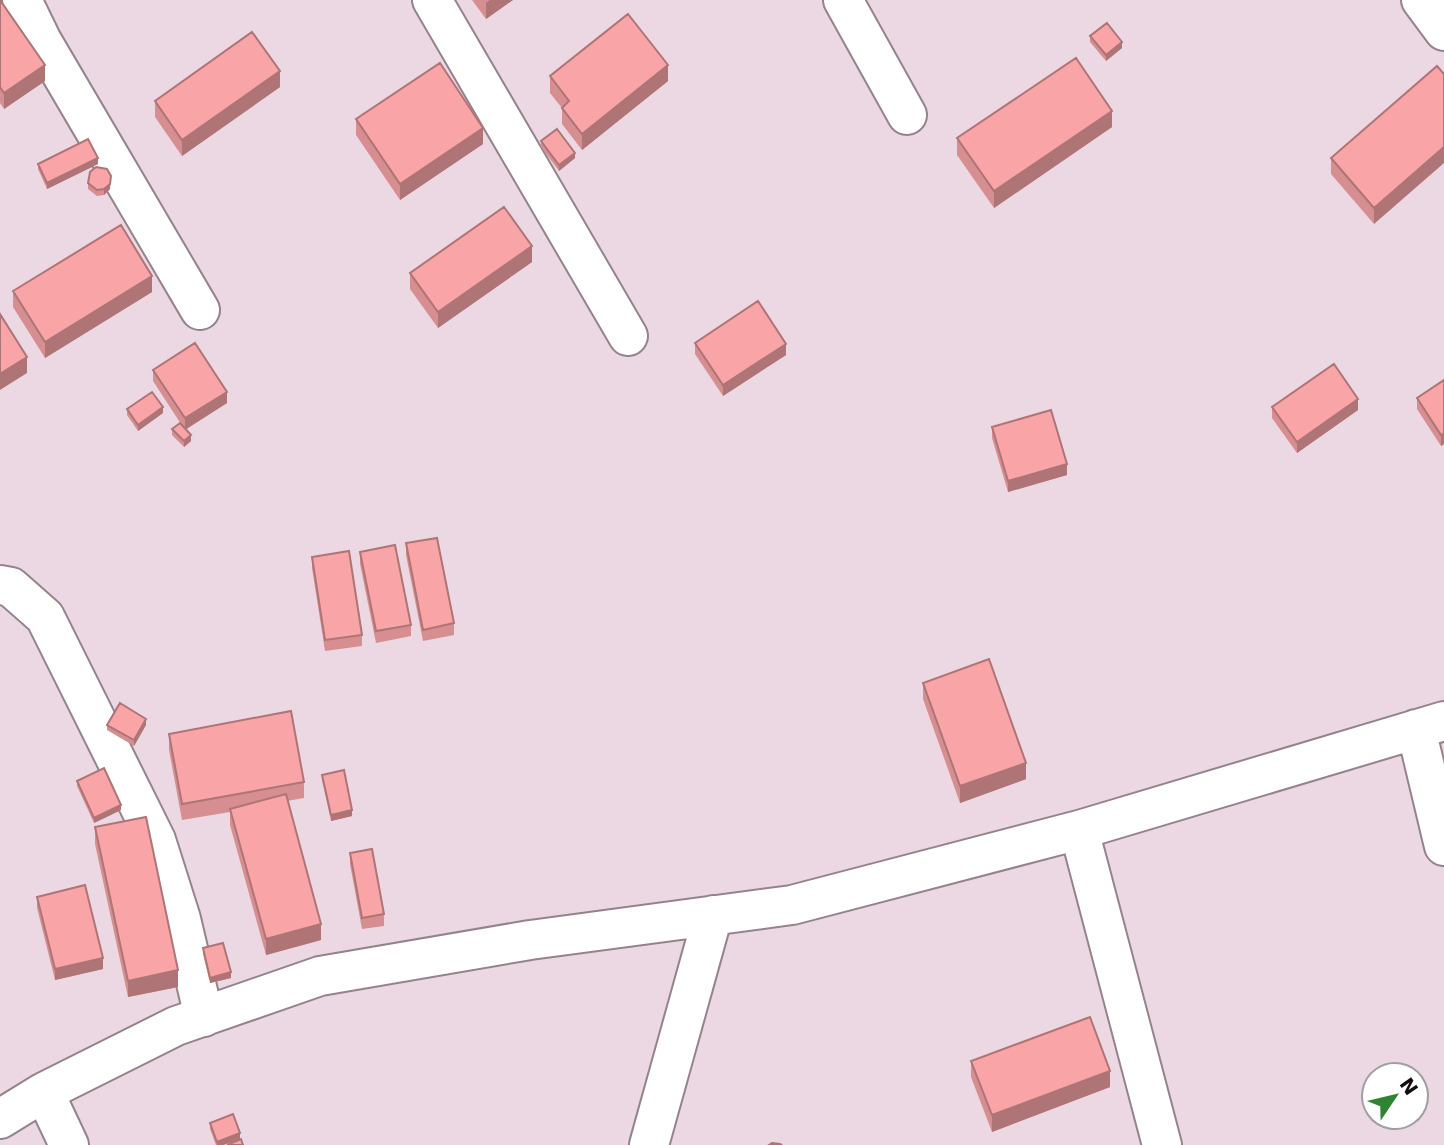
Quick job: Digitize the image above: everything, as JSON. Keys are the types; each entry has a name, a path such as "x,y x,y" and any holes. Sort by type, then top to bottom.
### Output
{"street":[{"path":"22,0 41,41 200,310"},
{"path":"432,0 628,335"},
{"path":"843,0 908,115"},
{"path":"1421,0 1444,31"},
{"path":"0,585 11,587 45,617 156,840 181,919 204,1017"},
{"path":"0,1119 44,1092 176,1026 320,976 530,940 792,905 1079,830 1430,725 1444,846"},
{"path":"1079,830 1162,1145"},
{"path":"649,1145 713,915"},
{"path":"44,1092 69,1145"}],"building":[{"path":"0,0 45,65 4,93 0,87"},
{"path":"628,14 668,65 582,134 562,108 569,101 550,76"},
{"path":"1107,23 1122,42 1106,55 1090,36"},
{"path":"252,32 280,71 182,140 155,101"},
{"path":"1076,58 1112,111 994,191 957,138"},
{"path":"440,63 483,128 400,184 356,119"},
{"path":"1437,66 1444,74 1444,147 1374,208 1331,158"},
{"path":"557,129 575,153 559,165 541,141"},
{"path":"88,139 98,158 47,183 38,164"},
{"path":"96,167 107,169 111,176 110,184 104,189 97,190 88,183 90,172"},
{"path":"504,207 532,246 438,312 410,273"},
{"path":"121,225 152,276 45,342 13,291"},
{"path":"758,301 786,344 723,385 695,343"},
{"path":"0,314 27,357 0,374"},
{"path":"195,343 227,392 185,418 153,370"},
{"path":"1334,364 1358,399 1297,442 1272,407"},
{"path":"1444,380 1444,433 1441,435 1417,398"},
{"path":"152,392 163,407 138,425 127,409"},
{"path":"1051,410 1067,464 1008,481 992,427"},
{"path":"180,423 191,435 184,441 172,429"},
{"path":"437,538 454,623 423,630 406,543"},
{"path":"395,545 411,625 376,631 360,552"},
{"path":"349,551 362,635 325,640 312,557"},
{"path":"989,659 1026,763 960,786 923,683"},
{"path":"120,703 146,719 134,740 107,725"},
{"path":"291,711 304,782 182,804 169,734"},
{"path":"104,768 121,805 94,818 77,781"},
{"path":"344,770 352,810 331,815 322,775"},
{"path":"286,794 321,924 266,939 230,809"},
{"path":"146,817 178,970 128,981 95,827"},
{"path":"372,849 384,914 362,918 350,853"},
{"path":"85,885 103,958 55,969 37,897"},
{"path":"223,943 231,972 210,978 203,948"},
{"path":"1090,1017 1110,1071 992,1115 971,1061"},
{"path":"233,1114 240,1133 217,1142 210,1123"},
{"path":"241,1139 243,1145 227,1145"}]}
